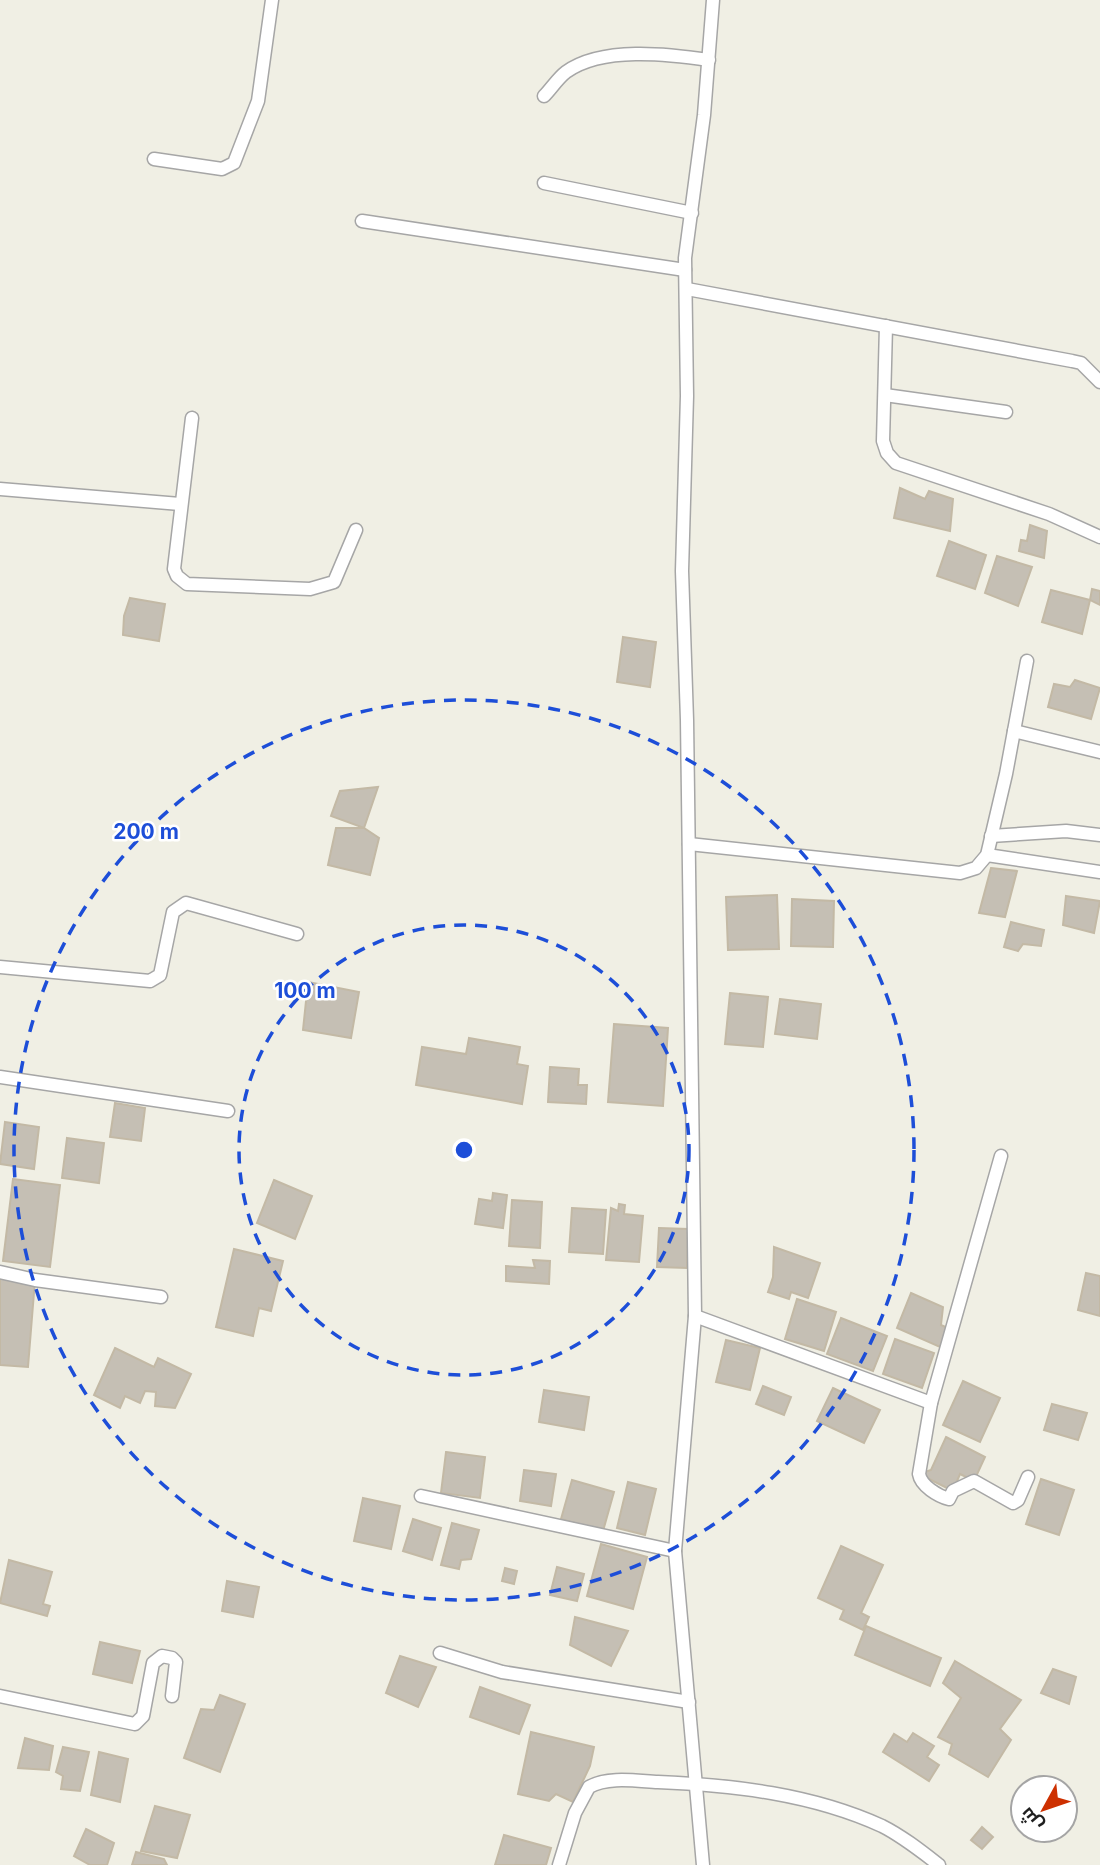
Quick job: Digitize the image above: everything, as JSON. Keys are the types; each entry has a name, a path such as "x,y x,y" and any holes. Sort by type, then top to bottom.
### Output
{"street":[{"path":"155,159 222,169 234,163 258,101 272,0"},
{"path":"703,1865 676,1551 695,1316 689,844 682,572 687,289 685,270 709,60 713,0"},
{"path":"544,96 566,72 600,59 660,53 709,60"},
{"path":"544,183 692,212"},
{"path":"362,221 685,270"},
{"path":"687,289 1081,363 1100,382"},
{"path":"886,326 884,447 895,463 1048,514 1100,537"},
{"path":"884,395 1006,412"},
{"path":"192,418 174,569 177,576 187,584 310,589 334,582 356,530"},
{"path":"0,489 180,504"},
{"path":"689,844 960,873 976,868 987,855 1027,661"},
{"path":"1014,732 1100,752"},
{"path":"991,836 1066,831 1100,835"},
{"path":"987,855 1100,872"},
{"path":"0,967 150,981 160,975 173,912 181,903 298,934"},
{"path":"0,1077 228,1111"},
{"path":"1001,1156 931,1403 919,1474 922,1484 950,1499 953,1491 974,1481 1013,1503 1018,1500 1028,1477"},
{"path":"0,1272 34,1280 161,1297"},
{"path":"695,1316 931,1403"},
{"path":"421,1496 676,1551"},
{"path":"440,1653 502,1672 689,1702"},
{"path":"0,1696 135,1724 143,1716 153,1663 156,1658 167,1656 177,1668 172,1696"},
{"path":"559,1865 575,1813 590,1787 596,1783 697,1783 754,1790 854,1815 884,1827 939,1865"}],"building":[{"path":"900,488 925,499 929,491 953,499 950,531 894,518"},
{"path":"1030,525 1047,531 1044,558 1019,551 1021,540 1027,541"},
{"path":"949,541 986,555 975,589 937,576"},
{"path":"997,556 1032,567 1018,606 985,593"},
{"path":"1092,589 1100,591 1100,605 1090,600"},
{"path":"1051,590 1090,600 1082,634 1042,622"},
{"path":"130,598 165,604 159,641 123,635 124,616"},
{"path":"623,637 656,642 650,687 617,682"},
{"path":"1075,680 1100,688 1091,719 1048,707 1054,684 1070,687"},
{"path":"378,787 364,828 331,816 340,791"},
{"path":"336,828 364,828 379,838 370,875 328,865"},
{"path":"991,868 1017,871 1005,917 979,913"},
{"path":"777,895 779,949 728,950 726,897"},
{"path":"1066,896 1100,901 1094,933 1063,925"},
{"path":"792,899 834,901 833,947 791,946"},
{"path":"1011,922 1044,930 1041,946 1023,944 1018,951 1004,947"},
{"path":"308,982 359,992 351,1038 303,1030"},
{"path":"730,993 768,997 763,1047 725,1044"},
{"path":"780,999 821,1004 817,1039 775,1034"},
{"path":"614,1024 668,1028 663,1106 608,1102"},
{"path":"469,1038 520,1047 517,1064 528,1066 522,1104 416,1085 422,1047 466,1054"},
{"path":"550,1067 579,1069 578,1085 587,1085 586,1104 548,1102"},
{"path":"115,1103 145,1108 141,1141 110,1137"},
{"path":"5,1122 39,1127 34,1169 0,1164"},
{"path":"67,1138 104,1143 99,1183 62,1178"},
{"path":"13,1179 60,1185 50,1267 3,1261"},
{"path":"274,1180 312,1196 295,1239 257,1223"},
{"path":"493,1193 507,1195 503,1228 475,1224 479,1199 492,1201"},
{"path":"512,1200 542,1202 540,1248 509,1246"},
{"path":"619,1204 625,1205 624,1214 643,1216 639,1262 606,1260 611,1208 618,1211"},
{"path":"572,1208 606,1210 603,1254 569,1252"},
{"path":"659,1228 688,1229 687,1268 657,1267"},
{"path":"774,1247 820,1263 808,1298 791,1292 789,1299 768,1292 773,1277"},
{"path":"234,1249 283,1261 271,1311 259,1308 253,1336 216,1327"},
{"path":"533,1260 550,1261 549,1284 506,1281 506,1266 535,1268"},
{"path":"1086,1273 1100,1276 1100,1316 1078,1310"},
{"path":"0,1278 35,1280 28,1367 0,1365"},
{"path":"911,1293 943,1307 941,1325 948,1328 940,1347 897,1328"},
{"path":"797,1299 836,1312 824,1351 785,1339"},
{"path":"841,1318 887,1336 873,1371 827,1354"},
{"path":"895,1339 934,1353 922,1388 883,1374"},
{"path":"726,1340 760,1348 750,1390 716,1382"},
{"path":"115,1348 154,1367 158,1358 191,1374 175,1408 155,1406 156,1392 145,1391 140,1403 125,1396 120,1408 94,1395"},
{"path":"963,1381 1000,1398 980,1442 943,1425"},
{"path":"763,1386 791,1397 784,1415 756,1404"},
{"path":"833,1388 880,1410 864,1443 817,1421"},
{"path":"544,1390 589,1397 584,1430 539,1422"},
{"path":"1052,1404 1087,1413 1078,1440 1044,1430"},
{"path":"946,1437 985,1457 974,1481 960,1474 953,1491 919,1474 931,1470"},
{"path":"446,1452 485,1457 480,1498 441,1493"},
{"path":"524,1470 556,1474 551,1506 520,1501"},
{"path":"1041,1479 1074,1490 1059,1535 1026,1524"},
{"path":"572,1480 614,1492 603,1531 561,1519"},
{"path":"628,1482 656,1489 645,1535 617,1528"},
{"path":"363,1498 400,1506 391,1549 354,1541"},
{"path":"413,1519 441,1528 432,1560 403,1551"},
{"path":"452,1523 479,1530 471,1559 461,1560 459,1569 441,1565"},
{"path":"601,1544 647,1557 633,1609 587,1596"},
{"path":"841,1546 883,1565 861,1613 869,1617 863,1630 840,1619 844,1610 818,1598"},
{"path":"9,1560 52,1572 43,1604 50,1606 47,1616 0,1603"},
{"path":"557,1567 584,1574 577,1601 550,1595"},
{"path":"505,1568 517,1571 514,1584 502,1581"},
{"path":"227,1581 259,1587 253,1617 222,1611"},
{"path":"575,1617 628,1631 611,1666 570,1645"},
{"path":"866,1626 941,1658 930,1686 855,1655"},
{"path":"100,1642 140,1651 132,1683 93,1674"},
{"path":"400,1656 436,1667 418,1707 386,1693"},
{"path":"955,1661 1021,1700 1000,1729 1011,1740 988,1777 949,1754 952,1744 938,1737 961,1698 943,1683"},
{"path":"1053,1669 1076,1677 1069,1704 1041,1693"},
{"path":"480,1687 530,1705 519,1734 470,1717"},
{"path":"220,1695 245,1704 220,1772 184,1758 201,1709 214,1710"},
{"path":"531,1732 594,1747 590,1766 573,1802 556,1794 549,1801 518,1794"},
{"path":"913,1733 934,1746 927,1757 939,1765 929,1781 883,1752 894,1734 907,1742"},
{"path":"25,1738 53,1746 49,1770 18,1768"},
{"path":"63,1747 89,1752 80,1791 61,1789 63,1776 56,1772"},
{"path":"99,1752 128,1759 120,1802 91,1795"},
{"path":"155,1806 190,1815 177,1858 141,1851"},
{"path":"982,1827 993,1837 982,1849 971,1840"},
{"path":"86,1829 114,1843 107,1865 90,1865 74,1856"},
{"path":"504,1835 551,1848 546,1865 495,1865"},
{"path":"136,1852 164,1859 167,1865 132,1865"}]}
